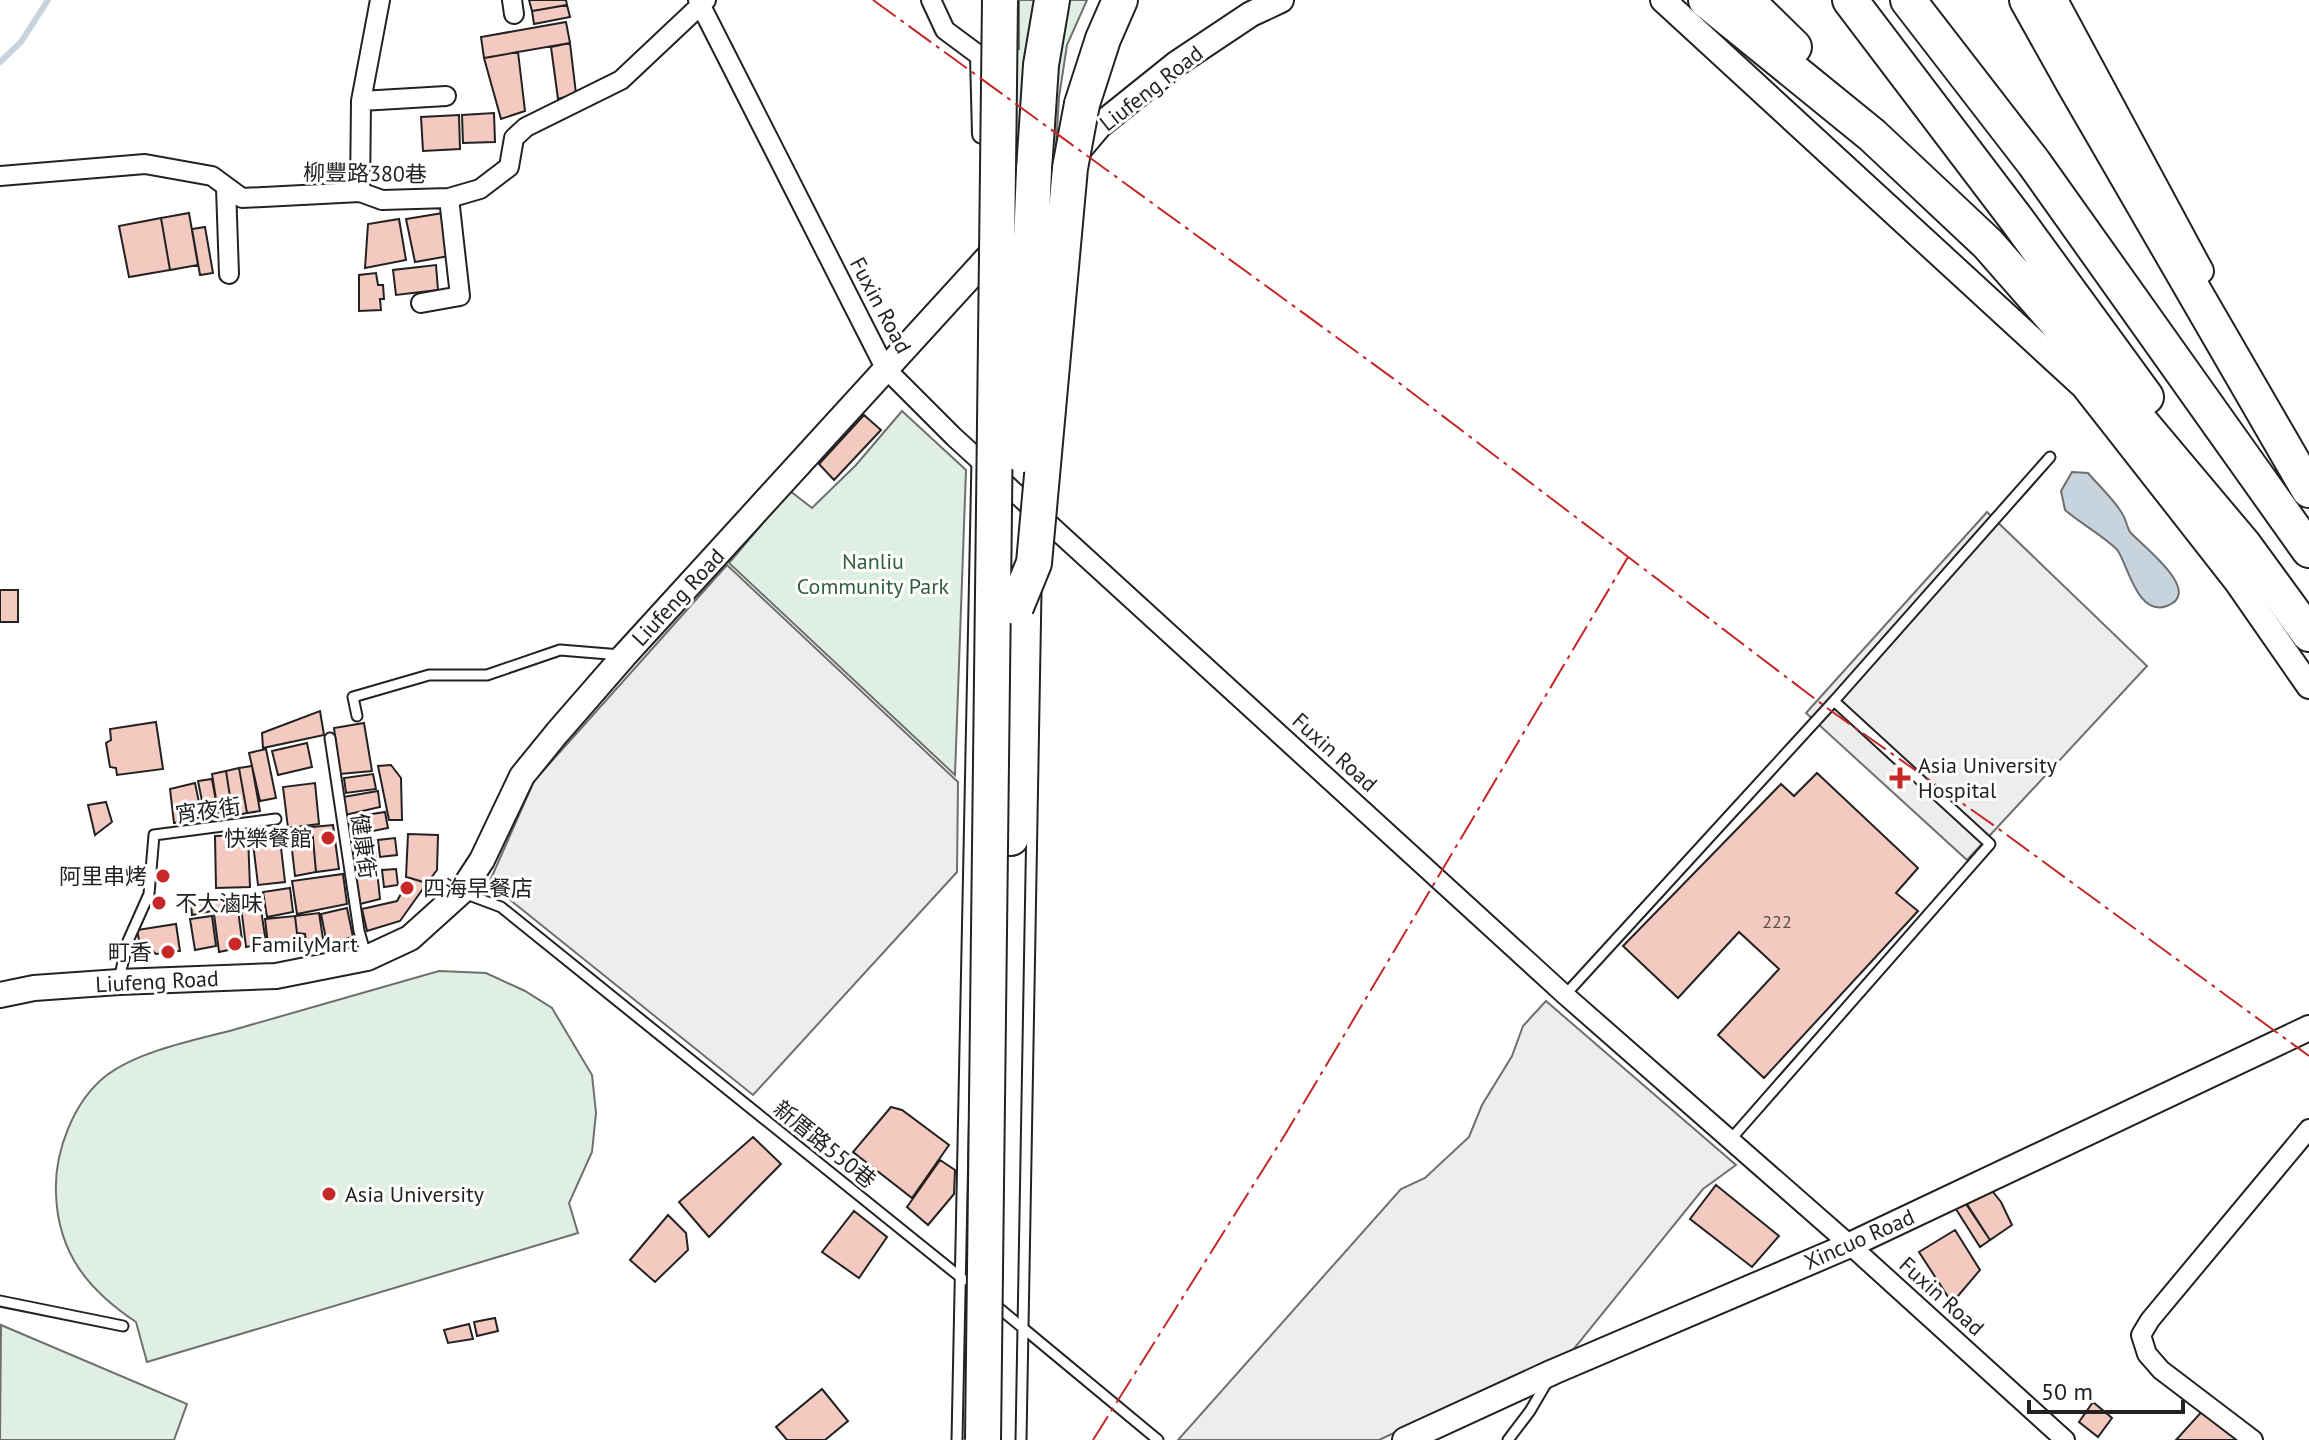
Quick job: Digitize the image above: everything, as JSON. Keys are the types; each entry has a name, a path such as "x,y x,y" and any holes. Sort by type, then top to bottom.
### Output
{"highway":[{"path":"983,1440 1000,0"},
{"path":"1001,1440 1016,607 1034,170 1041,65 1052,0"},
{"path":"1016,607 1034,563 1070,168 1082,104 1103,39 1120,0"},
{"path":"1706,0 1872,135 1988,244 2244,545 2309,634"},
{"path":"1746,0 1784,35 1872,135"},
{"path":"1850,0 2017,220 2309,620"},
{"path":"1908,0 2043,176 2309,550"},
{"path":"2015,0 2074,84"},
{"path":"2027,0 2309,490"}],"street":[{"path":"360,192 361,101 380,0"},
{"path":"931,0 945,30 980,56 986,268"},
{"name":"Liufeng Road","path":"0,995 34,988 119,982 276,976 367,958 410,938 461,892 482,860 522,776 624,656 885,368 986,268 1100,125 1176,64 1251,14 1281,0"},
{"path":"1663,0 2084,387 2236,581 2309,686"},
{"path":"2055,0 2309,469"},
{"name":"柳豐路380巷","path":"0,176 145,164 212,176 242,198 360,192 382,200 449,198 480,189 509,167 514,138 526,127 621,80 702,2"},
{"name":"Fuxin Road","path":"702,2 885,368 978,450 1038,512 1565,995 1731,1139 2065,1440"},
{"path":"361,101 446,96"},
{"path":"226,188 229,274"},
{"path":"421,303 460,296 449,198"},
{"name":"Xincuo Road","path":"1405,1440 1553,1372 1850,1245 2309,1028"},
{"path":"2253,1440 2161,1370 2147,1354 2141,1335 2150,1320 2309,1129"}],"lane":[{"path":"1021,1440 1038,512 1065,166"},
{"path":"957,1440 978,450"},
{"path":"1565,995 1834,701 2050,457"},
{"path":"357,716 353,697 429,675 487,675 560,650 624,656"},
{"path":"1731,1139 1990,844 1834,701"},
{"name":"健康街","path":"330,738 359,931 367,958"},
{"name":"宵夜街","path":"119,982 128,941 149,894 154,835 276,819"},
{"name":"新厝路550巷","path":"461,892 501,907 1025,1329 1158,1440"},
{"path":"0,1301 123,1326"},
{"path":"1508,1440 1553,1372"}],"green space":[{"path":"1019,0 1087,0 1067,45 1059,97 1055,163 991,221 989,51 1019,49"},
{"name":"Nanliu Community Park","path":"902,411 966,470 955,775 729,563 790,491 812,508 856,465"},
{"path":"439,971 486,973 552,1008 592,1075 596,1113 592,1152 569,1203 578,1233 147,1362 136,1322 104,1297 79,1268 70,1252 58,1215 58,1162 68,1129 84,1099 107,1075 151,1053"},
{"path":"1,1325 187,1404 174,1440 0,1440"}],"shaded area":[{"path":"2072,472 2088,473 2111,499 2123,515 2130,532 2175,580 2179,590 2177,599 2167,606 2149,604 2135,588 2118,551 2065,510 2061,491"},
{"path":"1987,512 2147,666 1967,860 1806,713"},
{"path":"727,565 958,782 957,872 753,1095 489,883 534,781"},
{"path":"1546,1001 1736,1165 1703,1189 1573,1350 1379,1440 1178,1440 1401,1189 1425,1178 1469,1137 1482,1105 1512,1056 1523,1026"}],"building":[{"path":"529,0 566,0 567,5 532,11"},
{"path":"567,5 570,17 534,24 532,11"},
{"path":"566,22 570,43 484,58 481,37"},
{"path":"570,43 576,94 558,99 551,47"},
{"path":"518,52 525,111 501,119 484,58"},
{"path":"494,113 495,142 463,143 462,115"},
{"path":"459,115 460,149 423,151 421,117"},
{"path":"189,213 198,265 170,270 161,218"},
{"path":"443,213 449,256 415,262 406,219"},
{"path":"161,218 170,270 129,277 119,226"},
{"path":"399,219 406,260 365,268 368,224"},
{"path":"205,227 213,273 200,275 192,229"},
{"path":"436,265 438,290 396,295 393,270"},
{"path":"376,273 378,285 383,285 381,310 359,311 359,275"},
{"path":"864,415 881,430 834,480 819,464"},
{"path":"0,590 18,590 18,622 0,622"},
{"path":"320,711 324,735 263,748 262,733"},
{"path":"156,722 163,769 117,775 116,768 110,767 106,743 111,740 110,729"},
{"path":"364,723 372,771 340,774 334,728"},
{"path":"307,743 312,767 278,775 272,751"},
{"path":"266,749 276,798 260,801 249,753"},
{"path":"391,765 401,778 402,820 389,820 378,766"},
{"path":"252,766 260,811 247,813 239,768"},
{"path":"239,768 247,813 233,816 226,771"},
{"path":"226,771 233,816 219,818 212,774"},
{"name":"Asia University Hospital","path":"1817,773 1918,868 1896,893 1918,911 1764,1078 1718,1035 1779,969 1739,932 1678,998 1623,946 1781,784 1794,796"},
{"path":"373,774 376,789 346,793 344,778"},
{"path":"212,779 219,818 206,821 198,781"},
{"path":"195,783 202,817 174,823 170,789"},
{"path":"315,783 319,824 288,828 283,787"},
{"path":"378,791 380,807 345,815 343,797"},
{"path":"106,802 112,822 95,835 88,805"},
{"path":"385,812 388,828 348,836 346,818"},
{"path":"333,825 339,869 316,872 312,827"},
{"path":"312,827 316,872 295,876 290,832"},
{"path":"408,834 438,835 437,870 427,883 406,877"},
{"path":"248,835 250,887 216,888 215,836"},
{"path":"395,838 397,855 380,857 378,840"},
{"path":"280,839 285,882 258,885 253,843"},
{"path":"374,840 380,899 360,904 351,842"},
{"path":"396,869 398,885 384,887 382,870"},
{"path":"343,874 347,904 297,914 292,881"},
{"path":"410,878 427,883 400,921 367,931 362,909 397,901"},
{"path":"290,888 293,912 267,917 263,892"},
{"path":"234,894 236,906 192,915 191,902"},
{"path":"259,896 266,943 246,947 240,898"},
{"path":"347,908 353,937 327,944 321,914"},
{"path":"238,910 243,947 219,952 214,914"},
{"path":"319,913 324,945 307,949 305,934 297,933 295,916"},
{"path":"212,916 216,946 195,950 190,919"},
{"path":"295,916 297,933 305,934 307,949 269,953 265,919"},
{"path":"176,924 180,951 156,954 139,940 137,930"},
{"path":"891,1107 902,1110 949,1145 912,1198 853,1152"},
{"path":"753,1137 781,1164 709,1237 679,1202"},
{"path":"940,1160 955,1170 954,1194 928,1225 907,1207"},
{"path":"1716,1185 1779,1236 1752,1267 1690,1219"},
{"path":"1989,1187 2001,1202 2012,1225 1990,1240 1965,1201"},
{"path":"1964,1201 1990,1240 1980,1247 1954,1206"},
{"path":"854,1211 887,1237 859,1278 822,1252"},
{"path":"668,1215 686,1233 688,1250 655,1282 630,1260"},
{"path":"1955,1230 1980,1270 1952,1303 1919,1252"},
{"path":"495,1318 498,1331 477,1336 474,1322"},
{"path":"469,1324 473,1339 448,1343 444,1330"},
{"path":"822,1389 848,1421 825,1440 787,1440 776,1427"},
{"path":"2093,1402 2112,1418 2098,1437 2079,1422"},
{"path":"2205,1408 2249,1440 2176,1440"}],"waterway":[{"path":"0,62 21,42 48,0"}],"power":[{"path":"873,0 1394,379 1827,708 1996,827 2309,1056"},
{"path":"1093,1440 1286,1133 1628,557"}],"place":[{"name":"Asia University Hospital","path":"1900,778"},
{"name":"快樂餐館","path":"328,838"},
{"name":"阿里串烤","path":"163,876"},
{"name":"四海早餐店","path":"407,888"},
{"name":"不大滷味","path":"159,903"},
{"name":"FamilyMart","path":"235,944"},
{"name":"町香","path":"168,952"},
{"name":"Asia University","path":"329,1194"}]}
